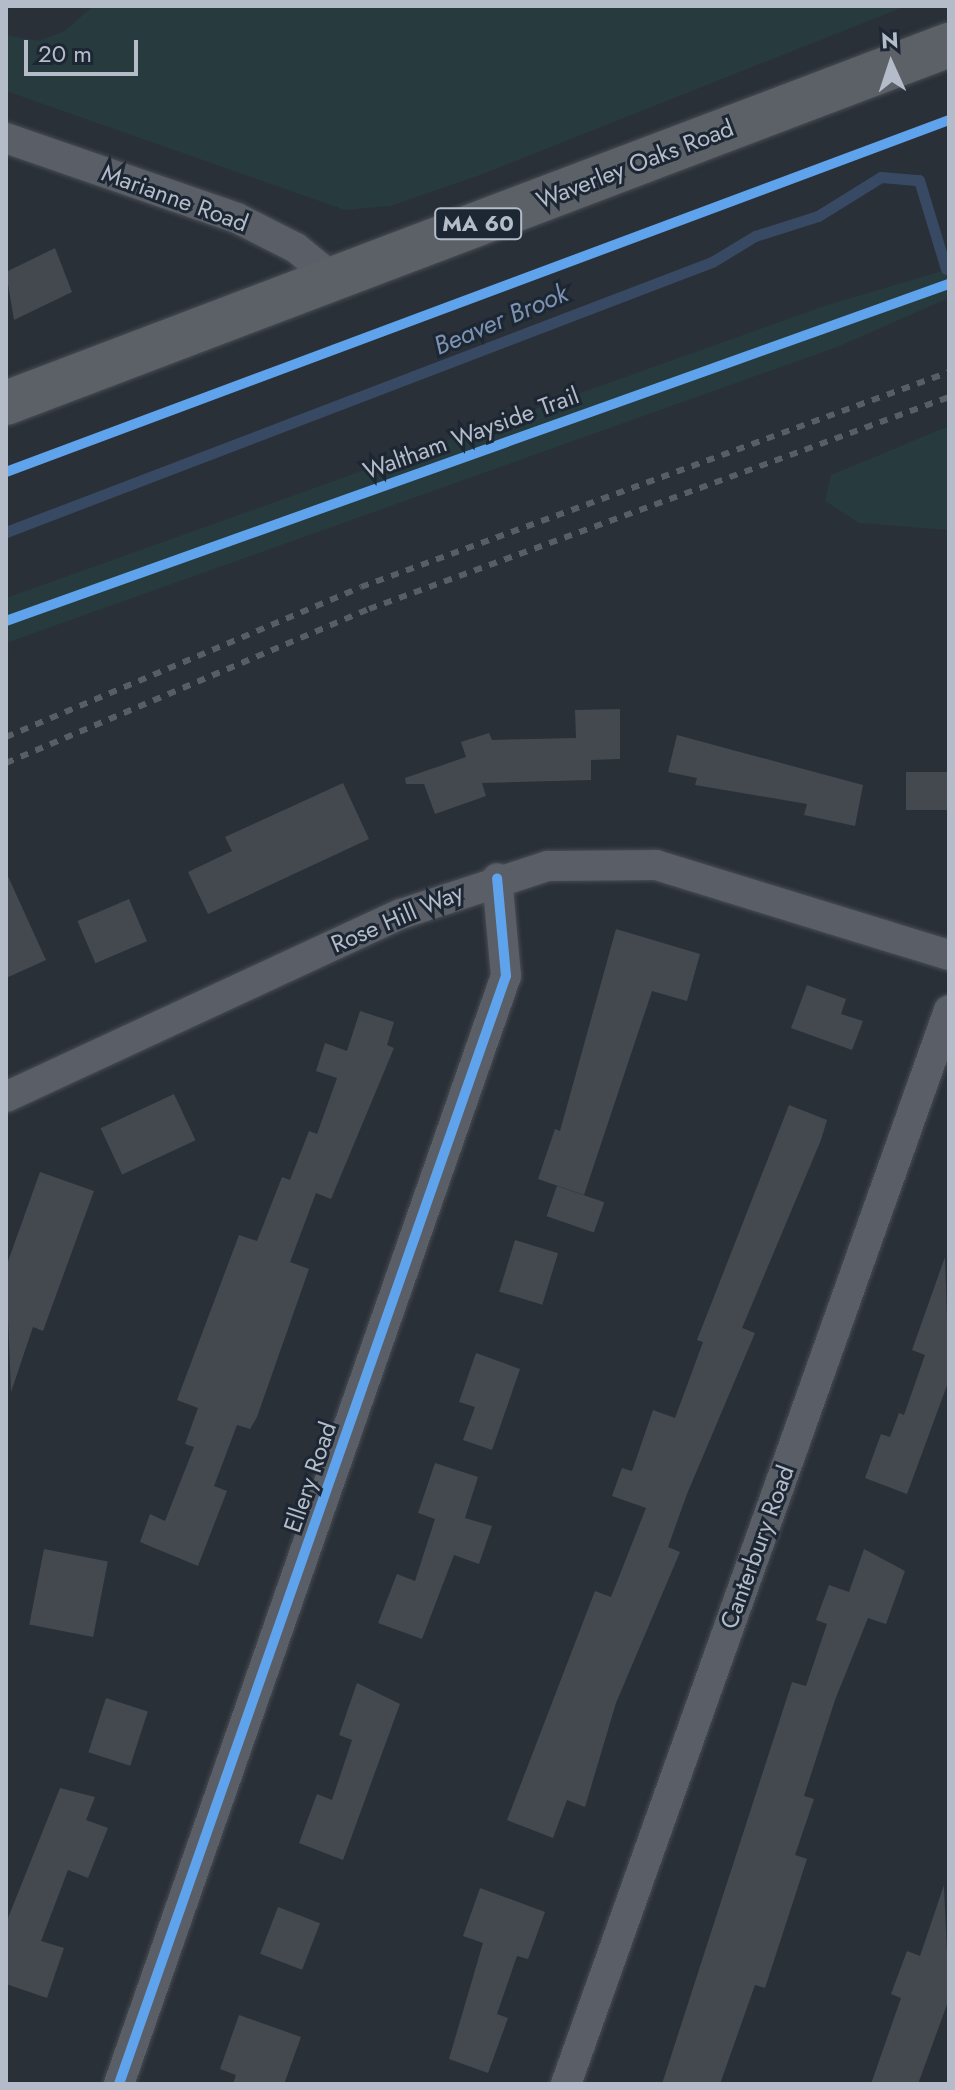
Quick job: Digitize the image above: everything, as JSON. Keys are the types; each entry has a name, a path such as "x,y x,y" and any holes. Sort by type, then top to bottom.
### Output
{"main road":[{"name":"Waverley Oaks Road","path":"6,403 949,45"}],"street":[{"name":"Marianne Road","path":"6,138 237,218 296,248 334,279"},
{"name":"Rose Hill Way","path":"6,1097 401,914 497,878 548,866 656,865 949,955"},
{"name":"Ellery Road","path":"119,2084 506,976 497,878"},
{"name":"Canterbury Road","path":"566,2084 949,1010"}],"green space":[{"path":"93,6 906,6 480,175 390,206 345,210 6,91 6,35 39,41 65,31"},
{"path":"949,269 949,298 837,347 6,643 6,598 824,306"},
{"path":"949,426 949,530 859,523 825,501 831,475"}],"building":[{"path":"55,248 72,292 14,320 6,272"},
{"path":"620,709 620,759 591,760 591,780 482,783 486,796 435,814 424,784 406,784 405,778 466,757 461,742 489,733 492,740 576,738 575,710"},
{"path":"677,735 863,785 855,826 804,815 807,804 695,785 697,778 668,772"},
{"path":"906,772 949,772 949,810 906,810"},
{"path":"343,783 369,839 208,914 188,872 232,851 225,837"},
{"path":"6,872 46,960 6,978"},
{"path":"129,899 147,941 95,963 77,921"},
{"path":"616,929 700,954 687,1001 652,991 584,1195 538,1179 555,1129 560,1131"},
{"path":"807,985 846,999 841,1014 863,1021 852,1050 791,1028"},
{"path":"360,1011 394,1022 387,1045 394,1048 331,1199 316,1193 290,1262 309,1269 257,1417 250,1429 237,1425 214,1486 227,1491 198,1566 140,1542 150,1514 165,1521 194,1447 185,1444 198,1408 177,1400 239,1235 257,1241 282,1177 290,1180 309,1131 317,1134 337,1078 316,1071 325,1043 347,1051"},
{"path":"174,1094 196,1140 122,1174 101,1128"},
{"path":"789,1105 827,1120 821,1140 742,1328 755,1333 687,1494 668,1547 680,1552 616,1703 585,1807 567,1800 553,1838 507,1820 595,1591 611,1597 646,1508 612,1496 622,1468 632,1471 653,1410 675,1418 703,1342 697,1340"},
{"path":"40,1172 94,1191 43,1331 33,1327 11,1392 6,1267"},
{"path":"557,1186 604,1202 594,1233 547,1216"},
{"path":"515,1240 558,1253 542,1305 499,1292"},
{"path":"945,1257 949,1380 907,1494 865,1478 881,1434 890,1437 899,1413 904,1415 925,1355 912,1350"},
{"path":"476,1353 520,1369 492,1450 463,1440 475,1407 459,1402"},
{"path":"435,1463 478,1477 465,1518 492,1526 479,1564 454,1555 422,1639 378,1623 397,1574 415,1581 435,1519 418,1513"},
{"path":"44,1549 108,1561 93,1637 29,1625"},
{"path":"864,1549 905,1571 886,1624 868,1618 835,1700 804,1796 814,1799 795,1855 807,1859 765,1988 755,1985 720,2084 662,2084 792,1682 806,1686 827,1624 816,1620 829,1585 849,1592"},
{"path":"357,1683 400,1704 343,1860 299,1843 317,1794 332,1800 352,1740 339,1735"},
{"path":"106,1698 148,1712 130,1766 88,1752"},
{"path":"60,1788 95,1797 86,1820 108,1828 88,1878 68,1870 41,1941 64,1948 47,1998 6,1984 6,1923"},
{"path":"944,1885 949,1999 918,2084 871,2084 901,1998 891,1994 907,1951 920,1956"},
{"path":"480,1888 545,1912 528,1959 517,1956 497,2014 508,2018 488,2073 449,2059 483,1943 463,1936"},
{"path":"278,1907 320,1923 302,1970 260,1954"},
{"path":"239,2015 301,2037 284,2084 233,2084 236,2075 220,2069"}],"waterway":[{"name":"Beaver Brook","path":"6,532 712,262 755,236 818,216 881,177 919,180 946,269"}],"railway":[{"path":"6,737 361,587 949,372"},
{"path":"6,763 369,609 949,397"}],"cycle path":[{"path":"6,472 949,120"},
{"name":"Waltham Wayside Trail","path":"6,621 949,284"},
{"path":"119,2084 506,976 497,878"}]}
